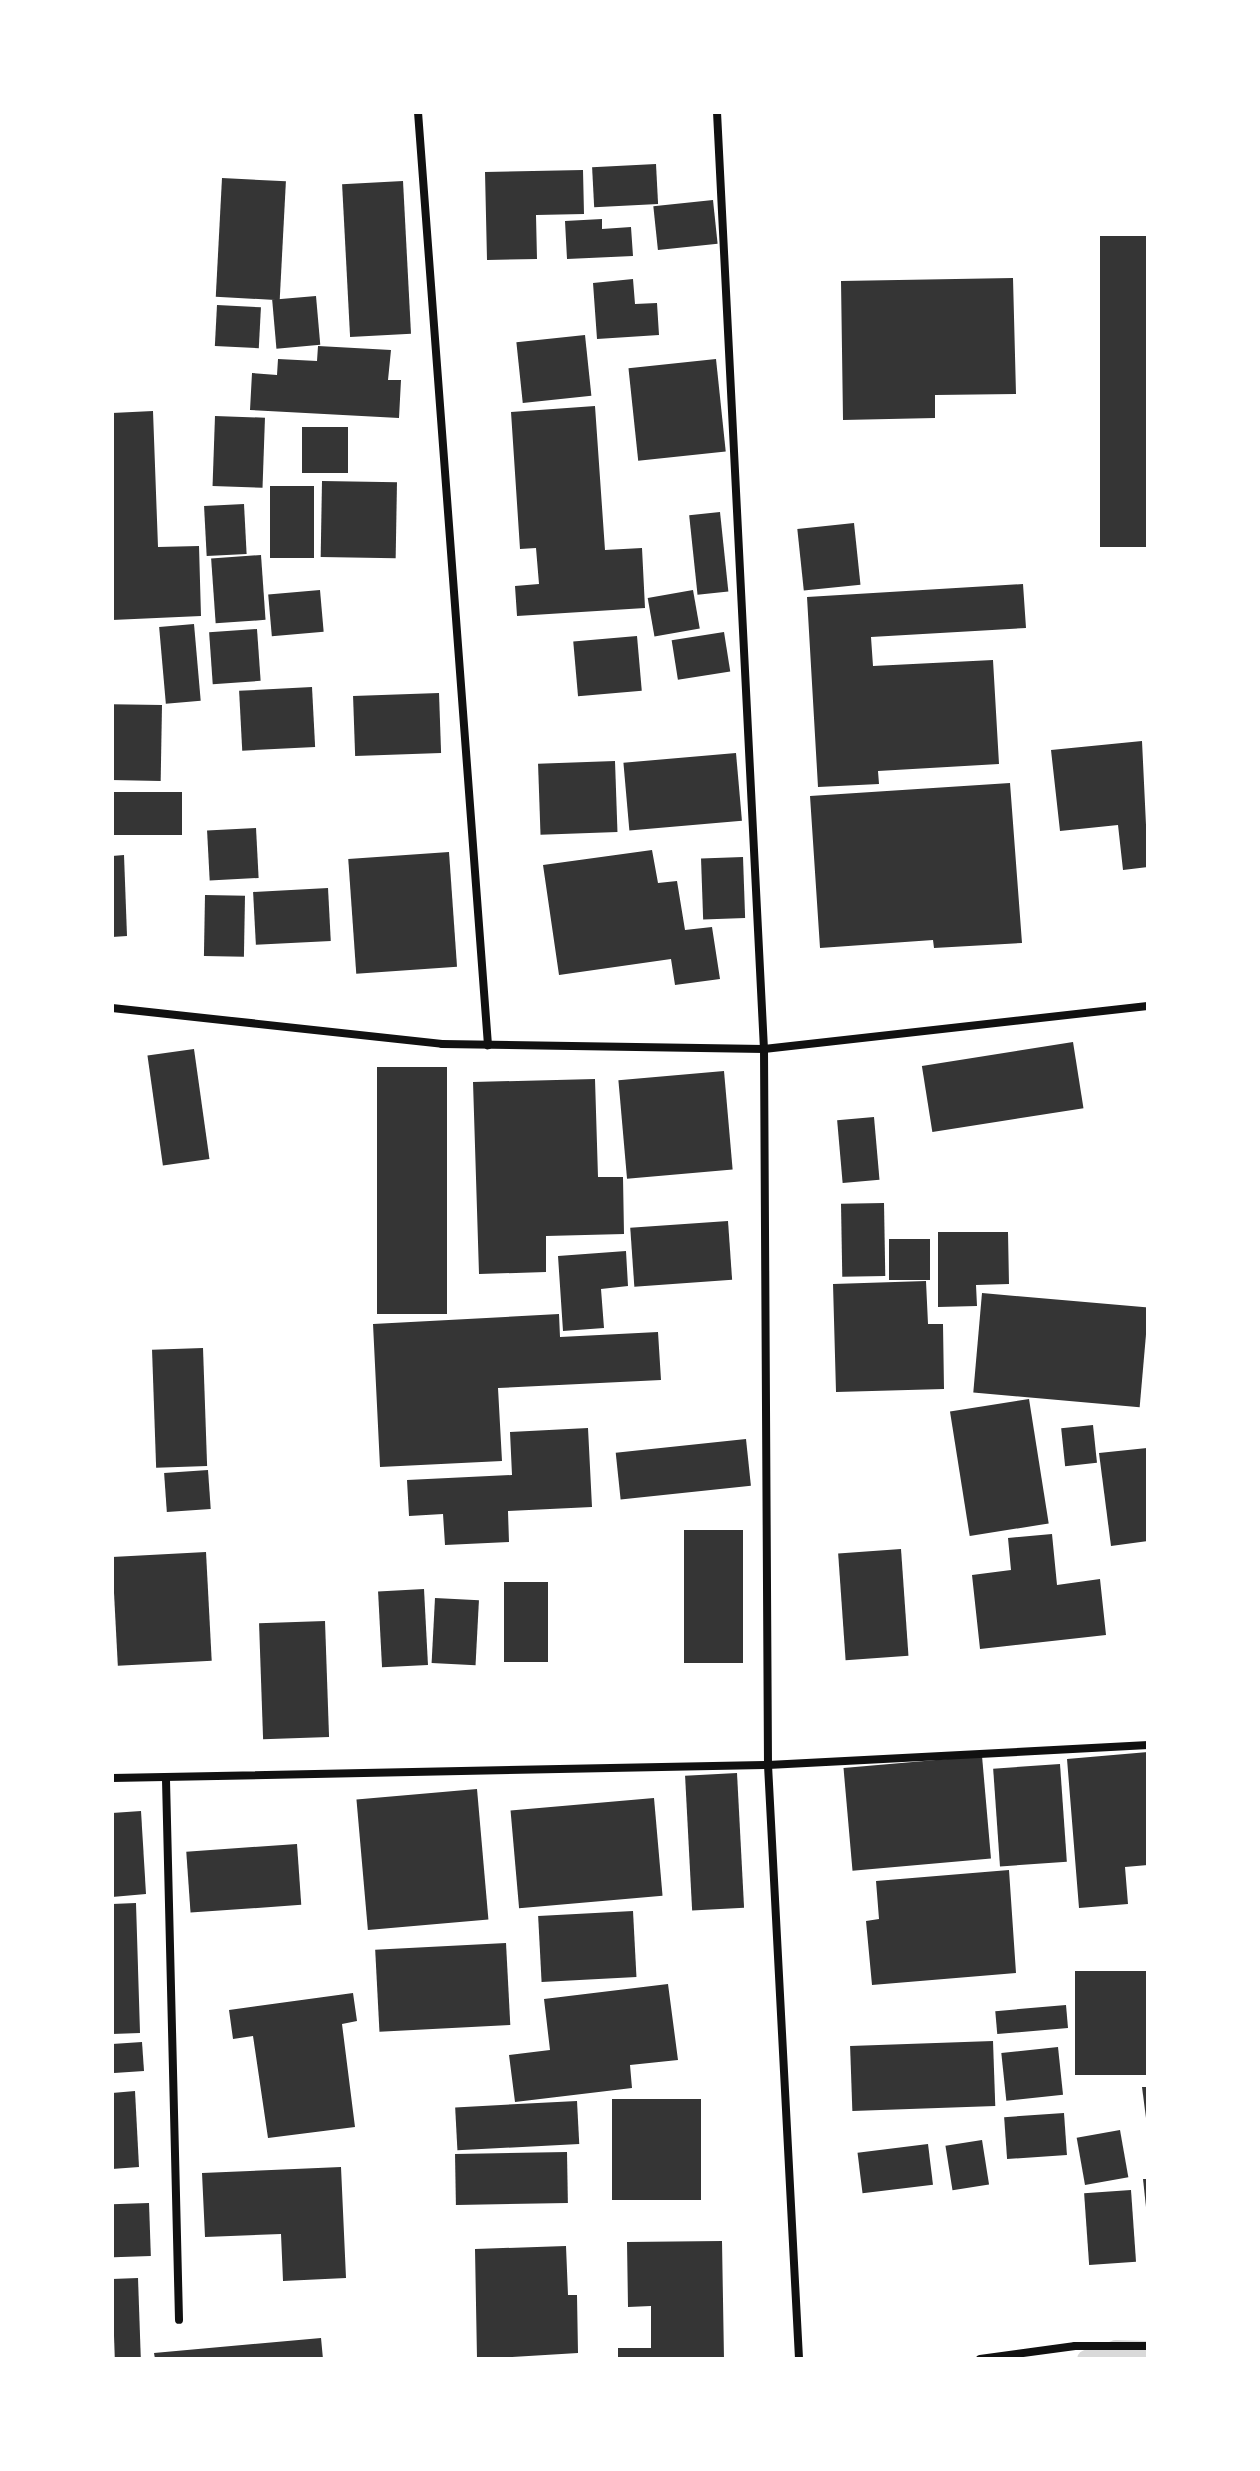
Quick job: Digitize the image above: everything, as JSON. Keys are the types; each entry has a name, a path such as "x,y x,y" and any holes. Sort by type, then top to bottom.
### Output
{"street":[{"path":"418,112 488,1045"},
{"path":"717,112 764,1049 768,1765 799,2359"},
{"path":"112,1008 488,1045 764,1049 1148,1006"},
{"path":"112,1778 166,1780 768,1765 1148,1745"},
{"path":"166,1780 179,2320"},
{"path":"980,2359 1075,2346 1148,2346"}],"building":[{"path":"656,164 658,204 594,207 592,167"},
{"path":"583,170 584,214 536,215 537,259 487,260 485,172"},
{"path":"222,178 286,181 280,300 216,297"},
{"path":"403,181 411,334 350,337 342,184"},
{"path":"713,200 718,244 658,250 653,206"},
{"path":"602,219 602,229 631,227 633,256 567,259 565,221"},
{"path":"1100,236 1148,236 1148,547 1100,547"},
{"path":"1013,278 1016,394 935,395 935,418 843,420 841,281"},
{"path":"633,279 635,304 657,303 659,335 597,339 593,283"},
{"path":"316,296 320,345 276,349 272,300"},
{"path":"217,305 261,307 259,348 215,346"},
{"path":"585,335 591,396 523,403 516,342"},
{"path":"318,346 391,350 388,380 401,380 399,418 250,410 252,373 277,375 278,359 317,361"},
{"path":"716,359 726,451 638,461 628,368"},
{"path":"595,406 605,550 642,548 645,608 517,616 515,586 539,584 536,548 520,549 511,412"},
{"path":"153,411 158,547 199,546 201,616 112,620 112,413"},
{"path":"215,416 265,418 263,488 213,486"},
{"path":"302,427 348,427 348,473 302,473"},
{"path":"322,481 397,482 396,558 321,557"},
{"path":"270,486 314,486 314,558 270,558"},
{"path":"244,504 247,554 207,556 204,506"},
{"path":"720,512 728,592 698,595 689,515"},
{"path":"854,523 860,585 804,591 797,529"},
{"path":"261,555 266,620 216,623 211,558"},
{"path":"1023,584 1026,628 871,637 873,666 993,660 999,764 878,771 879,784 818,787 807,597"},
{"path":"320,590 324,632 272,636 268,595"},
{"path":"693,590 700,628 654,636 648,598"},
{"path":"194,624 201,701 166,704 159,627"},
{"path":"257,629 261,681 213,684 209,632"},
{"path":"724,632 730,672 678,680 672,640"},
{"path":"637,636 642,691 578,696 573,642"},
{"path":"312,687 315,747 242,751 239,691"},
{"path":"439,693 441,753 355,756 353,696"},
{"path":"112,704 162,705 161,781 112,780"},
{"path":"1142,741 1148,867 1123,870 1118,825 1060,831 1051,750"},
{"path":"736,753 742,821 629,831 623,763"},
{"path":"615,761 617,832 541,835 538,764"},
{"path":"1010,783 1022,943 934,948 933,940 820,948 810,796"},
{"path":"112,792 182,792 182,835 112,835"},
{"path":"256,828 259,878 210,880 207,831"},
{"path":"652,850 658,883 677,881 685,930 712,927 720,979 675,985 671,959 559,975 543,865"},
{"path":"449,852 457,967 356,974 348,859"},
{"path":"124,855 127,936 112,937 112,856"},
{"path":"743,857 745,918 703,919 701,858"},
{"path":"328,888 331,941 256,945 253,892"},
{"path":"205,895 245,896 244,957 204,956"},
{"path":"1073,1042 1083,1108 932,1132 922,1066"},
{"path":"194,1049 209,1159 163,1165 147,1056"},
{"path":"377,1067 447,1067 447,1314 377,1314"},
{"path":"724,1071 733,1170 627,1179 618,1080"},
{"path":"595,1079 598,1177 623,1177 624,1234 546,1236 546,1272 479,1274 473,1082"},
{"path":"874,1117 879,1180 843,1183 837,1120"},
{"path":"884,1203 885,1276 842,1277 841,1204"},
{"path":"728,1221 732,1280 634,1287 630,1228"},
{"path":"938,1232 1008,1232 1009,1284 976,1285 977,1306 938,1307"},
{"path":"889,1239 930,1239 930,1280 889,1280"},
{"path":"626,1251 628,1286 601,1289 604,1328 563,1331 558,1256"},
{"path":"926,1281 928,1324 943,1324 944,1389 836,1392 833,1284"},
{"path":"982,1293 1148,1308 1140,1407 973,1393"},
{"path":"559,1314 560,1337 658,1332 661,1380 498,1388 502,1461 380,1467 373,1324"},
{"path":"203,1348 207,1466 156,1468 152,1350"},
{"path":"1029,1399 1049,1523 970,1536 950,1412"},
{"path":"1093,1425 1097,1463 1065,1466 1061,1428"},
{"path":"588,1428 592,1507 508,1511 509,1542 445,1545 443,1514 409,1516 407,1480 512,1475 510,1432"},
{"path":"746,1439 751,1486 621,1499 616,1453"},
{"path":"1147,1448 1148,1541 1111,1546 1099,1453"},
{"path":"208,1470 211,1509 167,1512 164,1473"},
{"path":"684,1530 743,1530 743,1663 684,1663"},
{"path":"1052,1534 1057,1585 1100,1579 1106,1635 980,1649 972,1575 1011,1570 1008,1538"},
{"path":"901,1549 908,1656 846,1660 838,1553"},
{"path":"206,1552 212,1661 118,1666 112,1557"},
{"path":"504,1582 548,1582 548,1662 504,1662"},
{"path":"424,1589 428,1665 382,1667 378,1591"},
{"path":"435,1598 479,1600 476,1665 432,1663"},
{"path":"325,1621 329,1737 263,1739 259,1623"},
{"path":"1148,1752 1148,1865 1125,1867 1128,1904 1079,1908 1067,1759"},
{"path":"982,1756 991,1859 853,1871 844,1768"},
{"path":"1060,1764 1067,1862 1000,1866 993,1769"},
{"path":"737,1773 744,1908 692,1911 685,1776"},
{"path":"477,1789 488,1920 368,1930 356,1800"},
{"path":"654,1798 663,1896 519,1908 511,1811"},
{"path":"141,1811 146,1894 112,1897 112,1813"},
{"path":"297,1844 301,1905 191,1913 186,1852"},
{"path":"1009,1870 1016,1973 872,1985 866,1921 879,1919 876,1881"},
{"path":"136,1903 140,2033 112,2034 112,1904"},
{"path":"633,1911 636,1977 542,1982 538,1916"},
{"path":"506,1943 510,2025 379,2032 375,1950"},
{"path":"1075,1971 1148,1971 1148,2075 1075,2075"},
{"path":"668,1984 678,2060 630,2065 632,2088 515,2102 509,2055 550,2050 544,1999"},
{"path":"353,1993 357,2021 342,2024 355,2127 268,2138 253,2036 233,2039 229,2010"},
{"path":"1066,2005 1068,2028 997,2034 995,2011"},
{"path":"993,2041 995,2106 852,2111 850,2046"},
{"path":"142,2042 144,2071 114,2073 112,2044"},
{"path":"1058,2047 1063,2095 1006,2101 1001,2053"},
{"path":"1142,2087 1148,2087 1148,2118 1146,2118"},
{"path":"135,2091 139,2167 112,2169 112,2093"},
{"path":"612,2099 701,2099 701,2200 612,2200"},
{"path":"577,2101 579,2144 457,2150 455,2107"},
{"path":"1064,2113 1067,2155 1007,2159 1004,2117"},
{"path":"1120,2130 1128,2177 1085,2185 1077,2138"},
{"path":"982,2140 989,2184 952,2190 945,2146"},
{"path":"928,2144 933,2185 863,2193 858,2153"},
{"path":"567,2152 568,2203 456,2205 455,2154"},
{"path":"341,2167 346,2278 283,2281 281,2234 205,2237 202,2173"},
{"path":"1143,2179 1148,2179 1146,2207"},
{"path":"1131,2190 1136,2262 1089,2265 1084,2193"},
{"path":"149,2203 151,2256 114,2257 112,2204"},
{"path":"722,2241 724,2359 618,2359 618,2348 651,2348 651,2306 628,2307 627,2242"},
{"path":"566,2246 568,2295 577,2295 578,2353 477,2359 475,2249"},
{"path":"138,2278 141,2359 115,2359 112,2279"},
{"path":"321,2338 323,2359 155,2359 154,2353"}],"waterway":[{"path":"1086,2359 1116,2349 1148,2350"}]}
